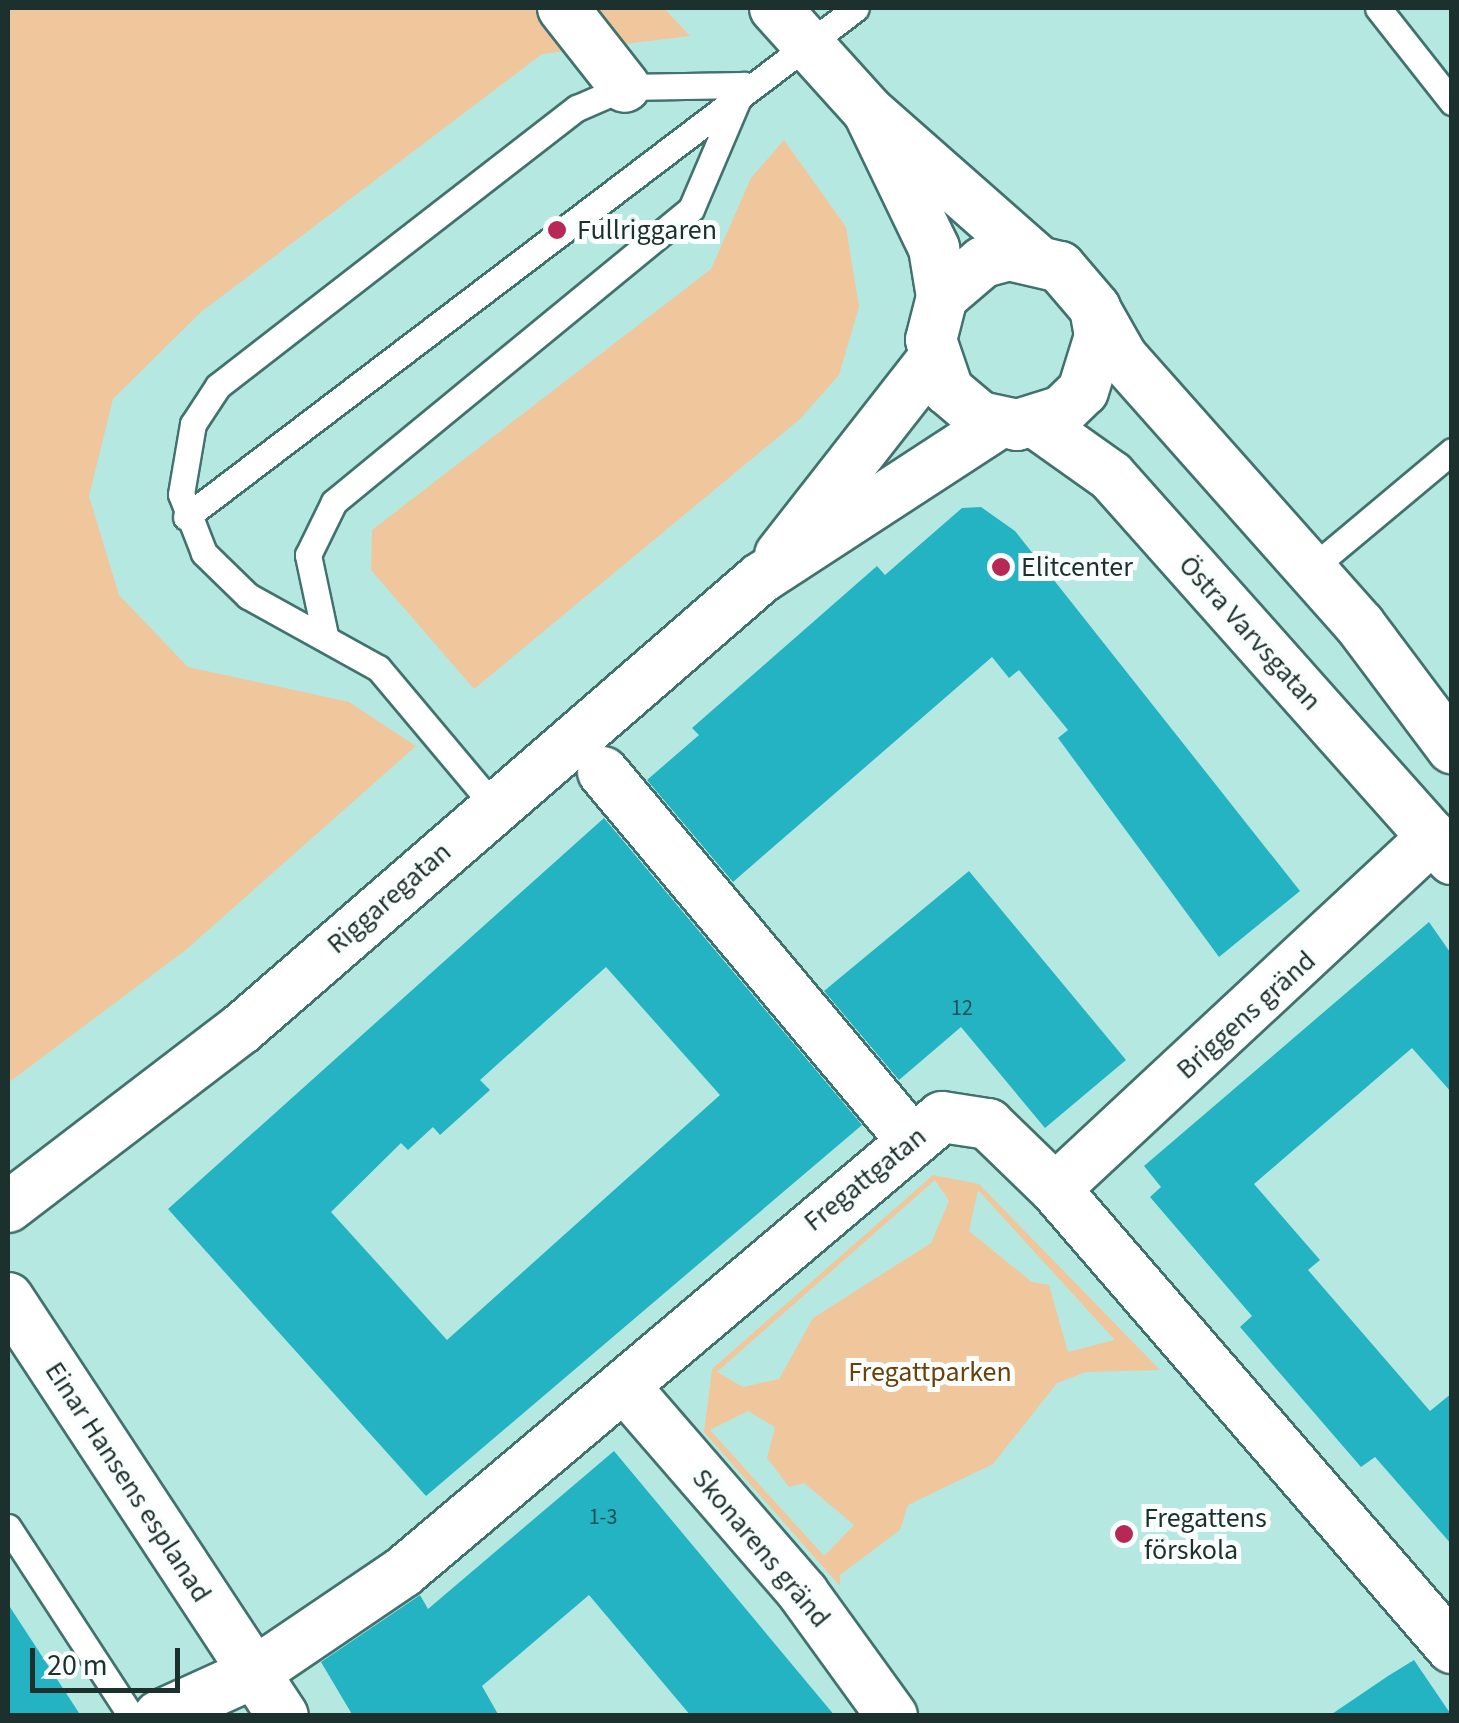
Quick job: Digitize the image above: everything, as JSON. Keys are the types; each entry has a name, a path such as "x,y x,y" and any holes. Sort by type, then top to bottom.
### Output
{"street":[{"path":"563,8 625,87"},
{"path":"790,24 868,111 1036,258 1081,285 1122,357 1311,569 1452,748"},
{"path":"868,111 934,248 942,297 933,359 960,403 1017,422 1084,392 1098,351 1095,308"},
{"path":"942,297 982,262 1036,258"},
{"name":"Riggaregatan","path":"761,578 933,359"},
{"name":"Riggaregatan","path":"8,1207 241,1029 761,578 1017,422"},
{"name":"Östra Varvsgatan","path":"1017,422 1111,476 1442,848"},
{"path":"603,772 911,1140"},
{"name":"Briggens gränd","path":"1055,1190 1442,848"},
{"name":"Fregattgatan","path":"159,1716 254,1672 403,1572 911,1140 942,1118 988,1124 1055,1190 1452,1648"},
{"name":"Einar Hansens esplanad","path":"8,1298 283,1716"},
{"name":"Skonarens gränd","path":"624,1386 803,1593 892,1716"}],"lane":[{"path":"325,635 308,554 334,502 691,209 744,85 790,24 856,8"},
{"path":"1378,8 1452,102"},
{"path":"494,806 378,668 325,635 248,596 204,552 186,518 180,471 218,386 577,108 625,87 744,85"},
{"path":"186,518 744,85"},
{"path":"1311,569 1452,451"},
{"path":"8,1527 131,1716"}],"green space":[{"path":"8,8 664,8 690,36 542,54 201,312 113,399 89,496 119,595 188,667 349,702 416,746 187,949 8,1083"},
{"path":"784,140 846,227 859,307 839,375 800,419 474,689 371,570 372,530 711,269 751,178"},
{"name":"Fregattparken","path":"933,1175 979,1184 1160,1370 1086,1372 1057,1383 993,1464 908,1505 900,1530 840,1575 840,1586 704,1432 712,1369","holes":["935,1180 949,1201 931,1243 813,1318 779,1379 743,1387 717,1372","978,1190 1114,1339 1114,1340 1068,1352 1049,1285 1032,1282 969,1231","748,1411 775,1427 767,1458 789,1487 804,1483 854,1525 824,1556 710,1430"]}],"building":[{"path":"981,507 1015,531 1300,891 1219,957 1058,738 1068,730 1019,670 1009,678 992,657 733,882 647,780 699,735 692,728 877,566 885,575 962,508"},
{"path":"604,818 862,1125 426,1496 168,1209","holes":["606,967 720,1095 447,1340 331,1212 401,1143 408,1150 433,1127 440,1135 490,1090 480,1080"]},
{"path":"969,871 1126,1060 1045,1128 961,1027 899,1080 824,991"},
{"path":"1429,922 1452,955 1452,1093 1412,1048 1254,1184 1320,1260 1308,1270 1430,1411 1452,1393 1452,1545 1375,1457 1361,1467 1240,1327 1252,1316 1150,1197 1161,1187 1144,1166"},
{"path":"614,1451 835,1716 691,1716 589,1595 482,1686 499,1716 353,1716 321,1662 420,1595 428,1609"},
{"path":"8,1604 81,1716 8,1716"},
{"path":"1414,1660 1452,1716 1329,1716 1388,1676"}],"place":[{"name":"Fullriggaren","path":"557,230"},
{"name":"Elitcenter","path":"1001,567"},
{"name":"Fregattens förskola","path":"1124,1534"}]}
